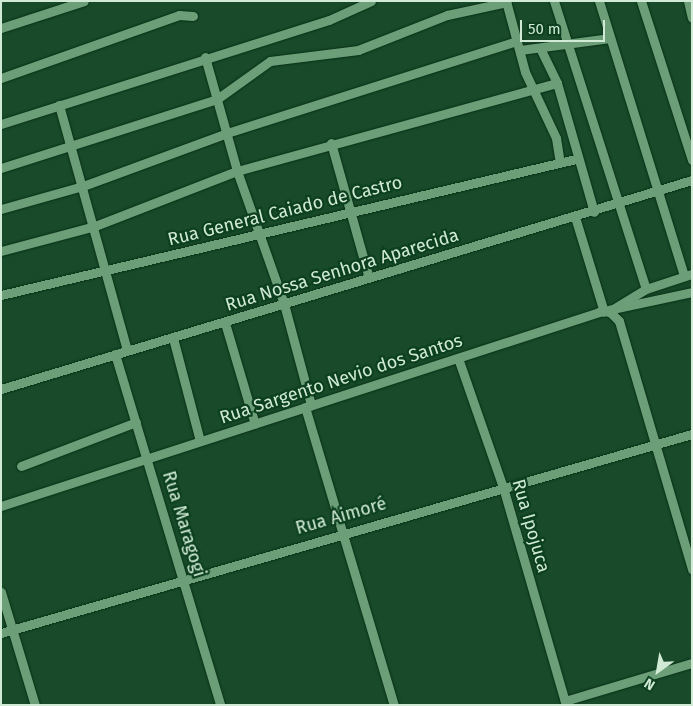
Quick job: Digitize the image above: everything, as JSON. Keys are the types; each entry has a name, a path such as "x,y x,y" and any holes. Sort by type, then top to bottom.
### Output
{"street":[{"path":"1,28 84,1"},
{"path":"1,124 204,57 329,20 371,1"},
{"path":"554,1 646,289"},
{"path":"599,1 658,193 688,275 646,289 608,312"},
{"path":"641,1 692,160"},
{"path":"688,1 692,18"},
{"path":"1,168 217,99 270,61 358,50 447,15 507,2 533,90 556,138 560,162"},
{"path":"1,78 179,15 193,16"},
{"path":"1,209 83,186 227,133 519,46 540,48 610,38"},
{"path":"540,48 557,83 576,159 594,212"},
{"path":"204,57 237,171 284,304 308,406 394,705"},
{"path":"1,251 95,226 237,171 331,143 557,83"},
{"path":"59,104 95,226 127,350"},
{"path":"331,143 352,211 369,278"},
{"name":"Rua General Caiado de Castro","path":"1,295 107,273 259,232 576,159"},
{"name":"Rua Nossa Senhora Aparecida","path":"1,389 658,193 692,180"},
{"path":"575,217 608,312 619,321 692,569"},
{"name":"Rua Sargento Nevio dos Santos","path":"1,506 458,358 608,312 692,292"},
{"path":"225,323 255,424"},
{"path":"172,338 200,441"},
{"name":"Rua Maragogi","path":"115,354 184,578 220,705"},
{"name":"Rua Ipojuca","path":"458,358 503,487 565,703"},
{"path":"21,466 136,422"},
{"name":"Rua Aimoré","path":"1,633 184,578 692,434"},
{"path":"1,592 35,705"},
{"path":"565,703 692,664"}]}
